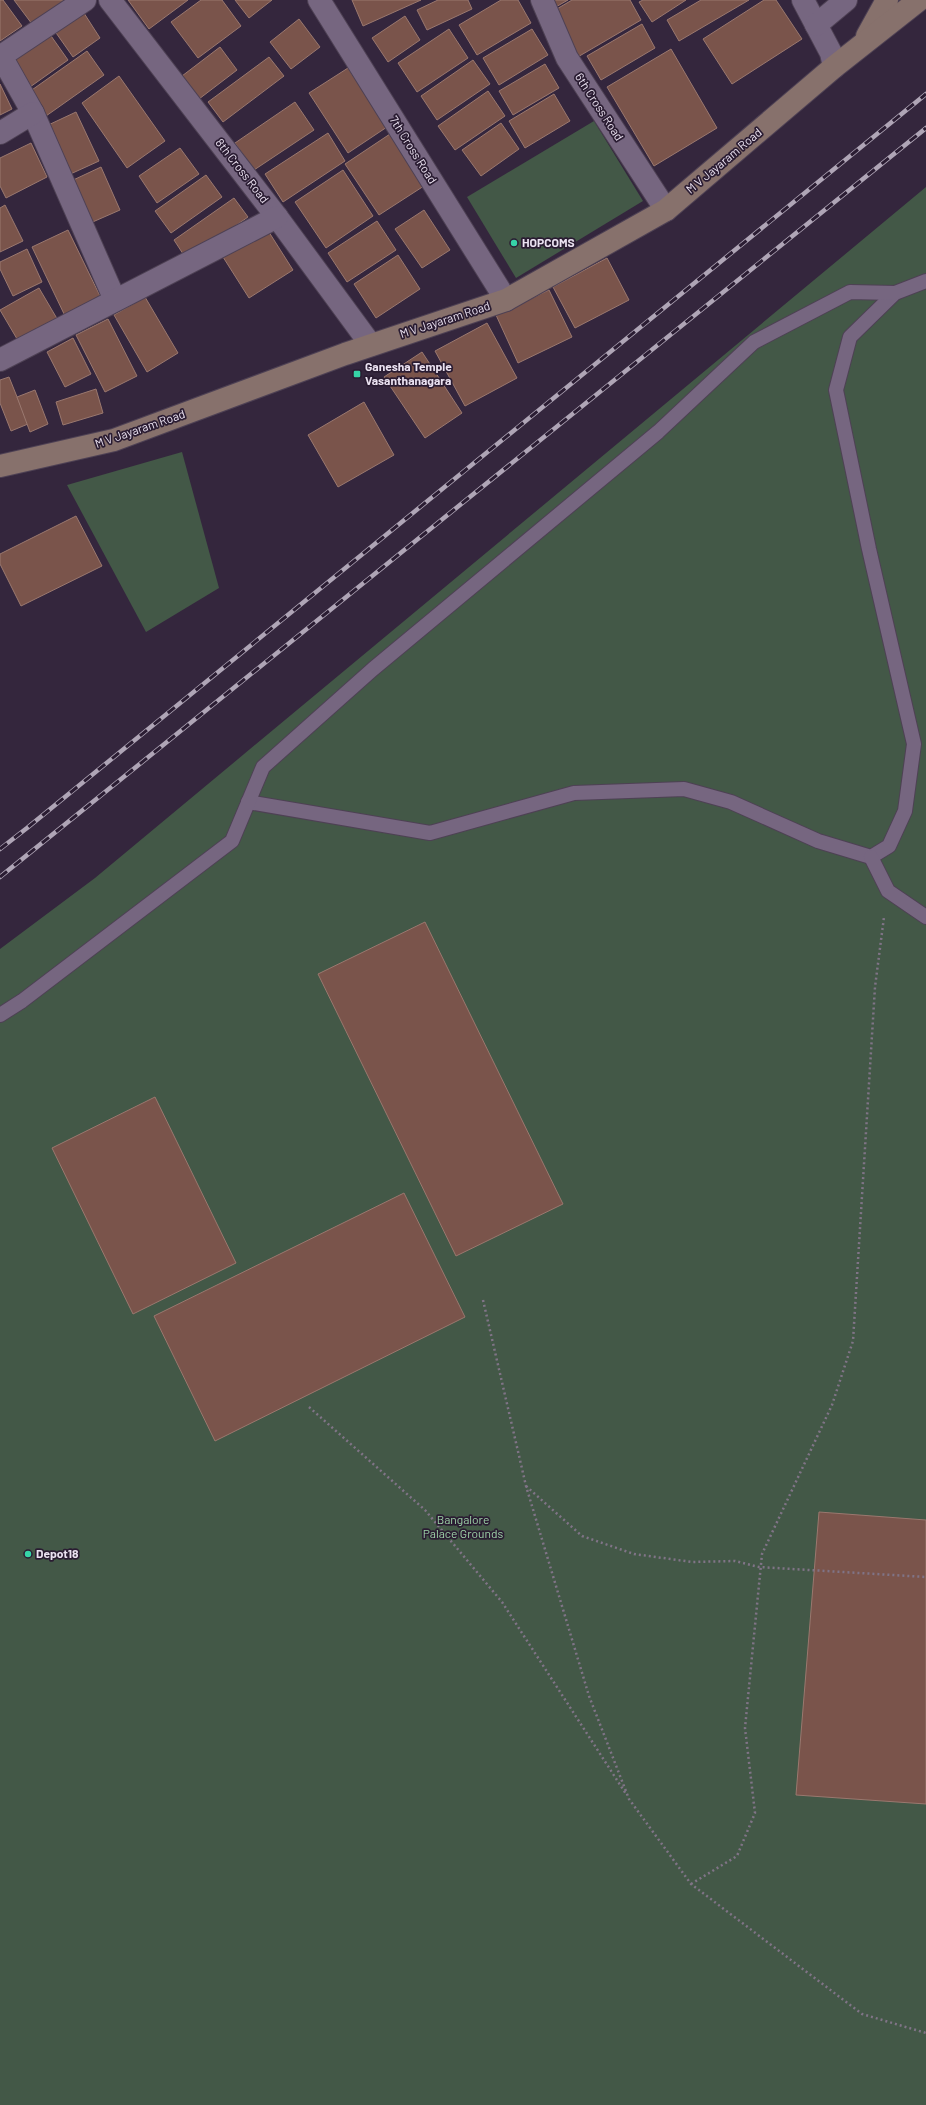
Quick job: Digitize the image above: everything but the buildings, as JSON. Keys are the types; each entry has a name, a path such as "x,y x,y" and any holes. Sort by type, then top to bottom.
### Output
{"street":[{"path":"85,0 0,55 33,113 115,300"},
{"name":"8th Cross Road","path":"110,0 277,217 371,345"},
{"name":"7th Cross Road","path":"319,0 506,300"},
{"name":"6th Cross Road","path":"542,0 567,58 666,210"},
{"path":"802,0 831,53 834,67"},
{"path":"816,25 846,0"},
{"path":"862,45 887,0"},
{"name":"M V Jayaram Road","path":"0,466 114,440 371,345 506,300 666,210 834,67 919,0"},
{"path":"0,132 33,113"},
{"path":"1,356 115,300 277,217"}],"lane":[{"path":"0,1015 22,1001 232,841 263,767 373,669 658,432 754,342 850,292 895,293 926,281"},
{"path":"870,857 890,846 905,811 914,744 869,549 836,390 850,337 895,293"},
{"path":"248,802 430,832 574,793 684,789 731,802 818,841 870,857 888,891 926,917"}],"path":[{"path":"691,1884 737,1856 755,1813 745,1728 759,1567 762,1554 832,1405 854,1341 875,987 888,891"},
{"path":"483,1300 526,1486 589,1696 629,1799"},
{"path":"309,1407 425,1510 502,1602 629,1799 691,1884 862,2014 926,2033"},
{"path":"526,1486 582,1536 634,1554 692,1562 735,1560 759,1567 926,1577"}],"green space":[{"path":"594,121 643,201 516,278 467,197"},
{"name":"Bangalore Palace Grounds","path":"926,187 926,2105 0,2105 0,949 95,878"},
{"path":"182,452 219,588 146,632 67,485"}],"railway":[{"path":"0,849 926,94"},
{"path":"0,877 926,128"}],"place":[{"name":"HOPCOMS","path":"514,243"},
{"name":"Ganesha Temple Vasanthanagara","path":"357,374"},
{"name":"Depot18","path":"28,1554"}]}
